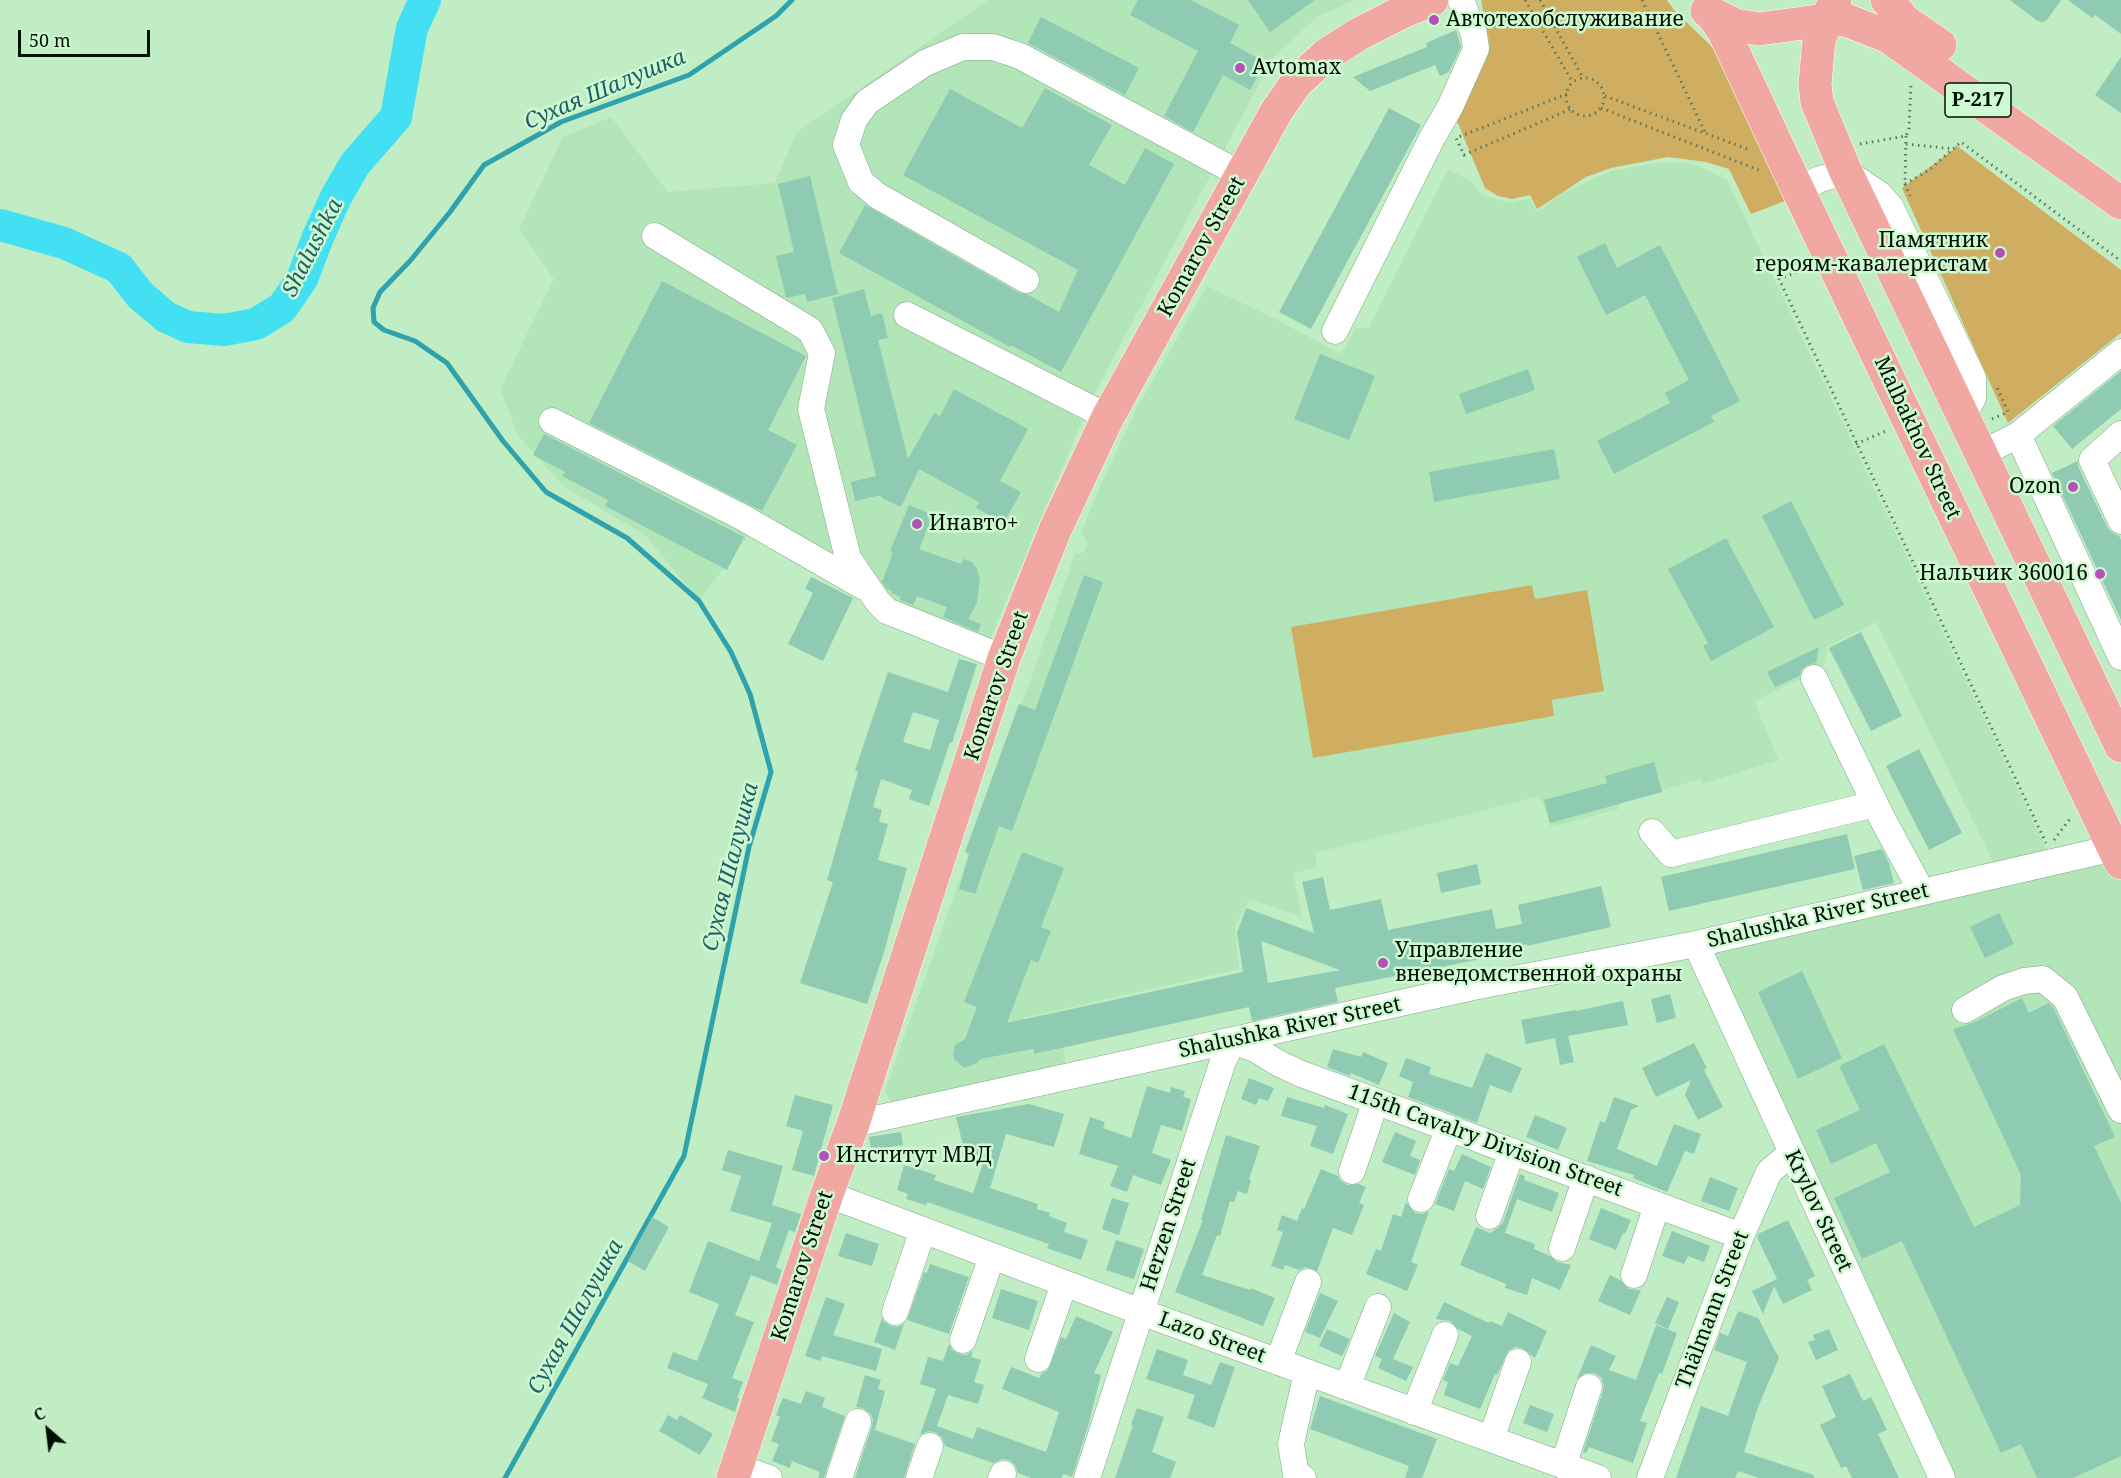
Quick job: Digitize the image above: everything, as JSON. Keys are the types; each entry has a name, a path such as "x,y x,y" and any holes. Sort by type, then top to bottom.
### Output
{"main road":[{"name":"Komarov Street","path":"735,1472 827,1194 853,1124 1004,658 1055,530 1108,417 1276,112 1296,83 1326,55 1359,34 1431,0"},
{"name":"Р-217","path":"1887,0 1905,21 2121,177"},
{"path":"1703,7 1735,25 1759,29 1784,27 1831,7"},
{"name":"Malbakhov Street","path":"1703,7 1724,32 1784,182 2117,856"},
{"name":"Р-217","path":"1831,7 1846,20 1889,37 2121,203"},
{"path":"1831,7 1818,51 1815,84 1817,102 1850,159 1963,417 2121,746"}],"street":[{"path":"1335,331 1450,107 1476,49 1474,34 1461,0"},
{"path":"1026,280 878,196 861,182 846,145 854,120 867,102 925,63 963,47 993,47 1020,56 1242,175"},
{"path":"1784,182 1820,179 1850,159"},
{"path":"655,236 810,330 822,353 811,409 848,558 870,591 887,611 1004,658"},
{"path":"907,315 1108,417"},
{"path":"1981,454 2018,435 2121,352"},
{"path":"552,421 742,517 870,591"},
{"path":"2121,434 2092,460 2121,521"},
{"path":"2018,435 2121,659 2088,677"},
{"path":"1814,678 1875,804 1922,892"},
{"path":"1652,832 1671,854 1875,804"},
{"name":"Shalushka River Street","path":"853,1124 1473,987 1696,944 1922,892 2117,856"},
{"name":"Krylov Street","path":"1696,944 1942,1478"},
{"path":"1965,1010 2003,988 2024,981 2043,979 2066,997 2121,1110"},
{"name":"115th Cavalry Division Street","path":"1233,1041 1255,1049 1299,1073 1741,1236"},
{"name":"Herzen Street","path":"1087,1478 1223,1061 1233,1041"},
{"path":"1352,1171 1376,1101"},
{"path":"1421,1199 1449,1128"},
{"path":"1489,1216 1512,1151"},
{"name":"Thälmann Street","path":"1650,1478 1741,1236 1769,1172 1791,1153"},
{"path":"1562,1248 1586,1178"},
{"name":"Lazo Street","path":"827,1194 1064,1284 1598,1478"},
{"path":"1635,1275 1657,1205"},
{"path":"895,1312 923,1230"},
{"path":"963,1340 992,1256"},
{"path":"1278,1362 1308,1282"},
{"path":"1038,1359 1064,1284"},
{"path":"1347,1387 1378,1307"},
{"path":"1414,1412 1445,1335"},
{"path":"1491,1439 1518,1362"},
{"path":"1303,1478 1296,1475 1291,1444 1307,1372"},
{"path":"1563,1466 1589,1388"},
{"path":"839,1478 858,1422"},
{"path":"919,1478 930,1446"},
{"path":"735,1472 769,1478"}],"path":[{"path":"1525,0 1573,83"},
{"path":"1540,0 1584,78"},
{"path":"1641,0 1706,134"},
{"path":"1850,159 1906,136 1909,129 1911,81 1914,74"},
{"path":"1584,78 1596,81 1605,96 1601,108 1585,116 1578,115 1567,101 1567,94 1573,83 1584,78"},
{"path":"1567,94 1456,138 1464,155 1571,109"},
{"path":"1605,96 1760,153"},
{"path":"1601,108 1784,182"},
{"path":"1905,184 1929,170 1961,141 2121,261"},
{"path":"1906,144 1954,149"},
{"path":"1803,259 1809,269 1779,279 2048,848 2073,816"},
{"path":"1856,444 1892,428"}],"shaded area":[{"path":"988,0 1354,0 1317,17 1274,56 1091,400 988,644 938,629 753,529 699,601 646,536 565,487 518,436 500,389 554,279 519,229 563,137 611,117 668,192 775,183 796,133"},
{"path":"1481,0 1667,0 1674,10 1714,49 1785,201 1751,214 1729,169 1706,162 1668,157 1611,168 1586,177 1537,209 1530,195 1512,199 1498,196 1485,188 1454,114 1490,46"},
{"path":"1956,145 2121,270 2121,333 2008,423 1902,188 1954,149"},
{"path":"1680,162 1701,167 1727,180 2049,855 1995,866 1876,622 1827,647 1823,668 1754,701 1778,760 1702,784 1701,779 1619,802 1619,809 1551,827 1540,796 1315,853 1317,867 1293,874 1302,916 1249,899 1235,926 1239,969 1023,1018 1032,1055 1063,1048 1066,1064 1010,1076 1011,1083 892,1104 885,1091 1075,554 1083,553 1088,544 1081,533 1137,408 1207,286 1341,354 1356,328 1369,328 1448,169 1471,181 1482,195 1512,203 1529,198 1537,212 1565,192 1611,171 1650,164"},
{"path":"1532,585 1535,599 1587,590 1604,691 1552,700 1554,716 1313,758 1291,627"},
{"path":"2114,848 2121,863 2121,1478 1942,1478 1696,944"}],"building":[{"path":"1138,0 1191,0 1239,25 1230,43 1265,62 1250,90 1223,75 1193,132 1164,116 1198,51 1130,15"},
{"path":"1248,0 1315,0 1270,32"},
{"path":"2010,0 2061,0 2046,21 2041,22"},
{"path":"2068,0 2121,0 2121,34 2095,15 2092,18"},
{"path":"1041,17 1139,68 1125,95 1028,43"},
{"path":"1456,30 1461,47 1449,72 1440,76 1435,65 1370,91 1353,77 1427,47 1426,43"},
{"path":"2121,57 2121,113 2095,95"},
{"path":"1045,88 1112,125 1089,165 1125,185 1145,148 1174,164 1061,372 1011,345 1010,347 839,253 865,205 1019,293 1028,295 1059,312 1078,270 903,175 950,89 1022,128"},
{"path":"1389,108 1421,125 1311,329 1279,312"},
{"path":"810,176 838,294 807,302 805,294 786,298 776,256 794,252 778,184"},
{"path":"1605,243 1617,268 1660,245 1740,401 1711,416 1714,422 1614,474 1597,441 1670,403 1665,393 1689,380 1645,295 1606,315 1577,257"},
{"path":"662,281 806,356 768,430 797,445 762,511 589,423"},
{"path":"864,289 871,316 882,313 888,338 878,340 908,459 934,413 940,416 954,389 1028,429 1000,481 1021,492 1004,523 976,508 979,502 919,469 901,507 882,498 881,495 855,501 851,482 876,476 832,298"},
{"path":"1320,354 1375,376 1349,440 1294,419"},
{"path":"1528,369 1535,390 1466,414 1459,394"},
{"path":"2121,371 2121,409 2072,449 2053,426"},
{"path":"544,434 744,537 727,570 605,506 608,500 562,476 565,472 533,455"},
{"path":"1554,449 1560,479 1434,502 1429,472"},
{"path":"2078,461 2078,466 2107,527 2121,540 2121,620 2052,473"},
{"path":"1791,501 1844,605 1814,620 1762,516"},
{"path":"909,505 933,515 919,549 961,564 963,559 972,562 977,569 980,579 977,602 968,619 981,624 978,632 943,617 947,607 917,596 913,605 900,600 901,597 891,593 892,591 887,589 882,582 893,552 890,551"},
{"path":"1726,538 1774,627 1711,661 1703,646 1708,643 1668,569"},
{"path":"1084,575 1103,582 1012,831 999,826 975,894 959,889 969,854 965,852 1019,704 1035,710"},
{"path":"811,577 853,598 823,661 788,644 813,593 805,589"},
{"path":"1861,632 1902,716 1871,731 1829,648"},
{"path":"1819,647 1816,663 1807,665 1799,676 1775,687 1767,672"},
{"path":"959,659 977,664 929,806 909,799 912,790 881,779 873,807 882,810 879,822 888,824 878,860 907,868 867,1004 800,983 833,882 827,880 858,772 855,770 888,672 948,692","holes":["913,712 939,720 930,750 903,742"]},
{"path":"1919,749 1962,833 1929,850 1886,766"},
{"path":"1654,762 1662,792 1550,823 1544,800 1607,783 1605,776"},
{"path":"1847,834 1855,869 1669,911 1661,877"},
{"path":"1882,849 1889,863 1894,883 1863,890 1854,856"},
{"path":"1022,852 1064,868 1041,927 1051,931 1038,963 1031,960 1007,1023 1243,972 1237,933 1246,908 1314,933 1302,882 1323,877 1330,910 1381,899 1388,930 1492,909 1496,929 1522,924 1518,905 1601,886 1611,927 1480,954 1481,959 1335,988 1338,1002 1252,1021 1249,1007 1034,1054 1033,1049 980,1059 977,1063 964,1068 954,1059 953,1053 955,1045 965,1039 977,1007 964,1002","holes":["1261,941 1340,970 1268,983"]},
{"path":"1477,864 1481,884 1441,893 1437,873"},
{"path":"1999,913 2014,944 1985,958 1970,927"},
{"path":"1802,971 1842,1058 1798,1079 1758,992"},
{"path":"1670,994 1676,1018 1657,1023 1651,999"},
{"path":"2022,998 2029,1013 2049,1003 2053,1007 2115,1137 2094,1146 2121,1203 2121,1456 2073,1478 2037,1478 2021,1444 2001,1453 1902,1241 1862,1259 1834,1198 1890,1172 1876,1143 1831,1164 1816,1130 1860,1110 1839,1066 1884,1044 1974,1227 2020,1205 2021,1175 1953,1029 1973,1023"},
{"path":"1623,1001 1628,1025 1568,1036 1574,1062 1560,1065 1555,1038 1526,1044 1521,1020"},
{"path":"1694,1043 1707,1068 1704,1070 1723,1107 1698,1120 1685,1095 1691,1080 1656,1097 1642,1068"},
{"path":"1333,1049 1361,1057 1363,1052 1388,1063 1379,1085 1351,1073 1350,1076 1327,1067"},
{"path":"1486,1053 1522,1068 1511,1093 1490,1085 1477,1123 1408,1097 1413,1082 1399,1076 1406,1058 1431,1067 1429,1074 1472,1088"},
{"path":"1249,1078 1274,1088 1268,1101 1259,1098 1256,1105 1241,1099"},
{"path":"1147,1086 1170,1093 1171,1087 1185,1091 1183,1097 1191,1099 1182,1131 1161,1125 1152,1153 1171,1160 1161,1185 1133,1175 1127,1192 1110,1186 1118,1166 1079,1154 1090,1117 1105,1122 1103,1128 1131,1138"},
{"path":"795,1095 833,1105 814,1176 792,1170 803,1131 786,1126"},
{"path":"1287,1097 1324,1108 1325,1105 1348,1114 1333,1154 1310,1146 1317,1126 1281,1116"},
{"path":"1614,1097 1639,1106 1631,1110 1617,1149 1657,1166 1674,1124 1701,1134 1694,1154 1685,1151 1667,1192 1633,1178 1634,1175 1587,1161 1600,1121 1605,1123"},
{"path":"1029,1104 1064,1114 1054,1147 1006,1134 990,1188 1038,1204 1037,1209 1050,1213 1049,1216 1067,1223 1064,1232 1088,1240 1081,1260 1047,1248 1049,1244 927,1202 926,1205 906,1199 908,1194 897,1190 904,1165 936,1175 934,1180 973,1193 984,1160 962,1154 964,1149 956,1117"},
{"path":"1535,1115 1567,1128 1558,1150 1526,1137"},
{"path":"901,1132 903,1145 871,1150 869,1137"},
{"path":"1395,1132 1416,1141 1410,1156 1420,1160 1415,1175 1382,1162"},
{"path":"1226,1135 1260,1146 1249,1179 1251,1180 1247,1194 1238,1191 1234,1202 1230,1201 1220,1236 1217,1235 1202,1275 1250,1290 1251,1288 1275,1298 1263,1326 1175,1292 1203,1220 1201,1220"},
{"path":"728,1150 783,1166 772,1205 801,1214 795,1232 789,1230 776,1267 782,1270 777,1285 751,1275 735,1315 754,1322 732,1378 743,1382 735,1412 702,1398 708,1384 667,1368 673,1352 697,1361 719,1304 689,1292 708,1241 759,1261 772,1223 730,1211 741,1176 722,1170"},
{"path":"1462,1154 1491,1167 1483,1189 1465,1181 1454,1211 1435,1204 1449,1169 1454,1171"},
{"path":"1321,1169 1338,1176 1347,1185 1359,1184 1366,1187 1359,1203 1364,1205 1352,1235 1333,1228 1317,1271 1306,1267 1299,1270 1285,1265 1283,1270 1271,1266 1283,1232 1277,1230 1282,1215 1297,1221"},
{"path":"1520,1174 1525,1176 1524,1180 1559,1193 1552,1212 1517,1199 1505,1233 1535,1244 1534,1249 1557,1262 1571,1265 1560,1290 1532,1278 1527,1295 1505,1288 1506,1284 1460,1265 1476,1227 1490,1233 1503,1222"},
{"path":"1710,1177 1738,1188 1729,1211 1701,1201"},
{"path":"1112,1198 1129,1203 1119,1235 1102,1229"},
{"path":"1406,1202 1415,1213 1423,1214 1429,1211 1411,1262 1418,1265 1407,1291 1366,1274 1376,1249 1381,1251 1393,1214 1401,1217"},
{"path":"1601,1208 1631,1220 1616,1250 1589,1239"},
{"path":"652,1217 669,1227 645,1271 628,1261"},
{"path":"1788,1220 1815,1276 1807,1280 1812,1290 1783,1304 1774,1286 1763,1314 1752,1291 1777,1279 1757,1237 1758,1234"},
{"path":"1672,1231 1710,1246 1704,1262 1688,1256 1684,1264 1662,1256"},
{"path":"846,1233 879,1244 872,1266 838,1256"},
{"path":"1116,1240 1144,1249 1134,1279 1106,1270"},
{"path":"930,1264 969,1277 949,1334 907,1320 924,1272 927,1273"},
{"path":"1610,1275 1620,1280 1629,1289 1641,1290 1630,1315 1598,1301"},
{"path":"1001,1289 1038,1301 1029,1330 992,1318"},
{"path":"1320,1293 1338,1301 1320,1338 1305,1332"},
{"path":"826,1297 845,1304 833,1335 882,1349 876,1371 822,1356 820,1361 805,1356"},
{"path":"1667,1297 1679,1302 1668,1329 1655,1323"},
{"path":"1444,1302 1489,1323 1490,1321 1502,1326 1508,1312 1547,1331 1535,1358 1522,1348 1515,1347 1508,1351 1480,1409 1444,1395 1448,1382 1443,1380 1450,1363 1458,1366 1472,1336 1458,1329 1451,1321 1436,1319"},
{"path":"1738,1311 1758,1318 1779,1358 1758,1407 1744,1452 1814,1475 1814,1478 1759,1478 1738,1471 1735,1478 1676,1478 1701,1406 1728,1416 1747,1362 1714,1350 1720,1333 1728,1336"},
{"path":"1394,1313 1410,1322 1393,1359 1413,1367 1406,1381 1378,1368 1382,1359 1375,1356"},
{"path":"1076,1316 1113,1332 1094,1373 1101,1375 1072,1477 1063,1474 1062,1478 1032,1478 1018,1473 1015,1465 1009,1460 1002,1459 993,1463 945,1446 942,1437 935,1432 928,1431 920,1435 936,1389 920,1384 928,1357 943,1361 949,1344 952,1350 959,1354 966,1355 973,1351 971,1357 981,1360 974,1382 984,1385 978,1404 948,1395 937,1426 973,1439 977,1427 1046,1452 1059,1412 1002,1389 1011,1367 1039,1378 1048,1370 1061,1337 1066,1339"},
{"path":"882,1318 891,1326 897,1327 904,1324 895,1350 874,1342"},
{"path":"1656,1325 1677,1333 1662,1374 1659,1373 1640,1421 1647,1423 1633,1463 1589,1447 1586,1453 1583,1452 1604,1385 1601,1377 1594,1373 1585,1373 1577,1379 1591,1345 1616,1356 1609,1370 1636,1380"},
{"path":"1327,1329 1350,1339 1342,1356 1319,1346"},
{"path":"1829,1329 1838,1350 1816,1360 1808,1342 1815,1340 1813,1335"},
{"path":"1157,1349 1188,1360 1183,1375 1211,1385 1220,1362 1235,1367 1214,1428 1187,1418 1195,1395 1146,1379"},
{"path":"1850,1374 1863,1401 1871,1397 1887,1430 1878,1434 1899,1478 1852,1478 1846,1466 1841,1468 1820,1425 1836,1417 1822,1386"},
{"path":"865,1375 881,1380 878,1389 885,1391 875,1430 915,1444 904,1478 855,1478 873,1419 870,1413 863,1408 856,1407"},
{"path":"806,1391 825,1398 822,1407 845,1416 824,1478 818,1478 820,1472 792,1461 790,1468 772,1461 779,1444 771,1441 780,1417 776,1415 783,1398 801,1404"},
{"path":"1320,1396 1437,1439 1422,1478 1405,1478 1409,1466 1310,1429"},
{"path":"1530,1405 1554,1414 1547,1432 1523,1423"},
{"path":"1137,1408 1164,1417 1152,1452 1176,1462 1170,1478 1115,1478"},
{"path":"668,1415 677,1420 680,1415 713,1434 700,1455 659,1431"}],"waterway":[{"name":"Shalushka","path":"0,225 64,243 119,268 140,295 166,317 188,327 224,330 256,324 282,308 302,279 336,197 355,164 396,117 412,28 425,0"},
{"name":"Сухая Шалушка","path":"505,1478 684,1156 749,847 771,772 750,694 731,652 699,601 627,538 546,492 503,441 447,363 415,341 384,330 374,322 373,308 380,292 410,261 484,165 561,122 689,75 776,16 792,0"}],"place":[{"name":"Автотехобслуживание","path":"1434,20"},
{"name":"Avtomax","path":"1240,68"},
{"name":"Памятник героям-кавалеристам","path":"2000,253"},
{"name":"Ozon","path":"2073,487"},
{"name":"Инавто+","path":"917,524"},
{"name":"Нальчик 360016","path":"2100,574"},
{"name":"Управление вневедомственной охраны","path":"1383,963"},
{"name":"Институт МВД","path":"824,1156"}]}
